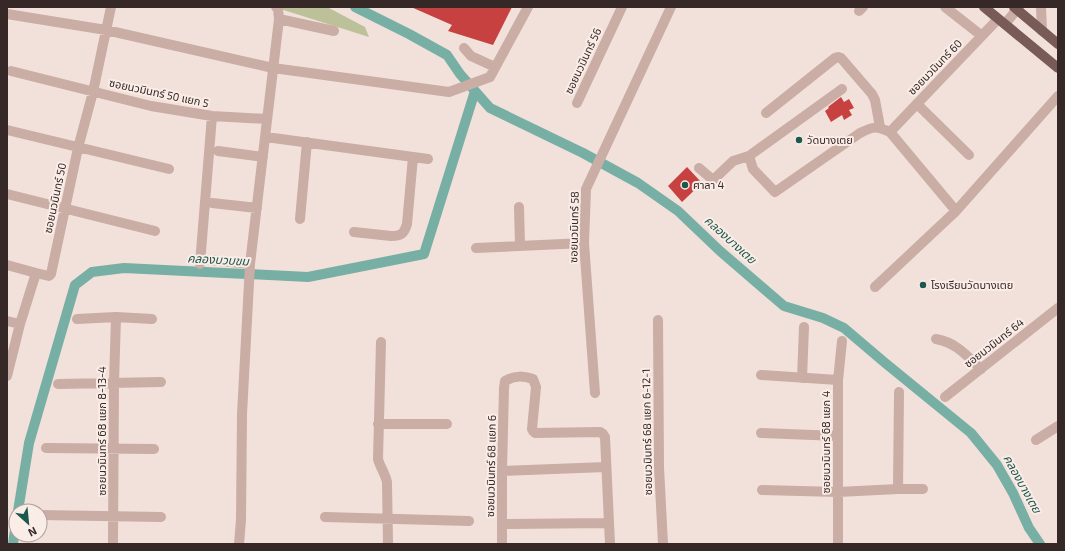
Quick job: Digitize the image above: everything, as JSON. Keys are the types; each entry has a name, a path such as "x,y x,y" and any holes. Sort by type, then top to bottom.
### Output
{"main road":[{"path":"984,7 1058,68"},
{"path":"1017,8 1058,44"}],"street":[{"name":"ซอยนวมินทร์ 50","path":"36,273 49,276 51,274 78,148 93,92 111,7"},
{"path":"240,544 242,414 250,267 279,19 278,9 276,7"},
{"path":"7,14 106,30 273,68 449,92 490,77 528,7"},
{"name":"ซอยนวมินทร์ 56","path":"577,103 622,7"},
{"name":"ซอยนวมินทร์ 58","path":"595,393 584,243 586,188 671,7"},
{"path":"945,7 982,36"},
{"path":"1041,7 1042,31"},
{"name":"ซอยนวมินทร์ 60","path":"890,132 982,36 1017,8"},
{"path":"279,19 334,31"},
{"path":"464,48 471,56 495,67"},
{"path":"766,113 838,57 841,58 872,94 880,128"},
{"name":"ซอยนวมินทร์ 50 แยก 5","path":"11,71 151,106 212,116 267,119"},
{"path":"699,168 713,180 733,161 749,156 842,89"},
{"path":"875,287 956,211 1058,96"},
{"path":"917,104 969,155"},
{"path":"200,264 212,116"},
{"path":"749,156 753,168 775,192 860,133 870,128 880,128 890,132 956,211"},
{"path":"7,130 169,169"},
{"path":"266,137 428,159"},
{"path":"300,219 307,142"},
{"path":"218,151 263,157"},
{"path":"354,232 391,236 402,234 407,224 413,157"},
{"path":"7,194 155,231"},
{"path":"212,203 257,208"},
{"path":"519,207 520,246"},
{"path":"476,248 584,243"},
{"path":"210,260 250,267"},
{"path":"7,265 36,273 20,324 7,376"},
{"name":"ซอยนวมินทร์ 64","path":"945,396 1058,308"},
{"path":"77,319 116,317 152,319"},
{"name":"ซอยนวมินทร์ 68 แยก 8-13-4","path":"113,544 113,449 116,317"},
{"name":"ซอยนวมินทร์ 68 แยก 6-12-1","path":"658,320 659,467 663,544"},
{"path":"7,321 20,324"},
{"path":"802,378 804,327"},
{"path":"936,340 954,345 981,368"},
{"name":"ซอยนวมินทร์ 68 แยก 4","path":"838,544 838,380 842,341"},
{"path":"381,342 378,459 387,482 388,544"},
{"path":"761,375 838,380"},
{"name":"ซอยนวมินทร์ 68 แยก 6","path":"502,544 502,471 505,381 512,377 525,376 533,379 536,387 532,429 535,433 600,432 603,434 605,437 606,467"},
{"path":"58,384 161,382"},
{"path":"898,489 899,392"},
{"path":"378,424 447,424"},
{"path":"1036,440 1058,426"},
{"path":"761,433 838,436"},
{"path":"46,448 154,449"},
{"path":"502,471 606,467 610,544"},
{"path":"762,490 838,492 923,489"},
{"path":"48,515 161,517"},
{"path":"325,517 469,521"},
{"path":"502,524 609,523"}],"green space":[{"path":"274,7 327,7 365,27 369,37"}],"building":[{"path":"411,7 512,7 493,45 448,31 452,25"},
{"path":"841,97 844,102 849,99 854,108 849,110 852,115 844,120 842,115 831,122 825,111"},
{"name":"ศาลา 4","path":"687,167 702,183 682,202 668,186"}],"waterway":[{"name":"คลองบางเตย","path":"355,7 447,55 460,74 490,108 583,153 638,183 678,211 720,251 784,306 823,318 844,328 971,433 997,465 1013,493 1029,528 1040,544"},
{"name":"คลองบวบขม","path":"19,503 29,443 75,285 92,272 124,268 308,277 424,254 475,91"}],"place":[{"name":"วัดบางเตย","path":"799,140"},
{"name":"ศาลา 4","path":"685,185"},
{"name":"โรงเรียนวัดบางเตย","path":"923,285"}]}
